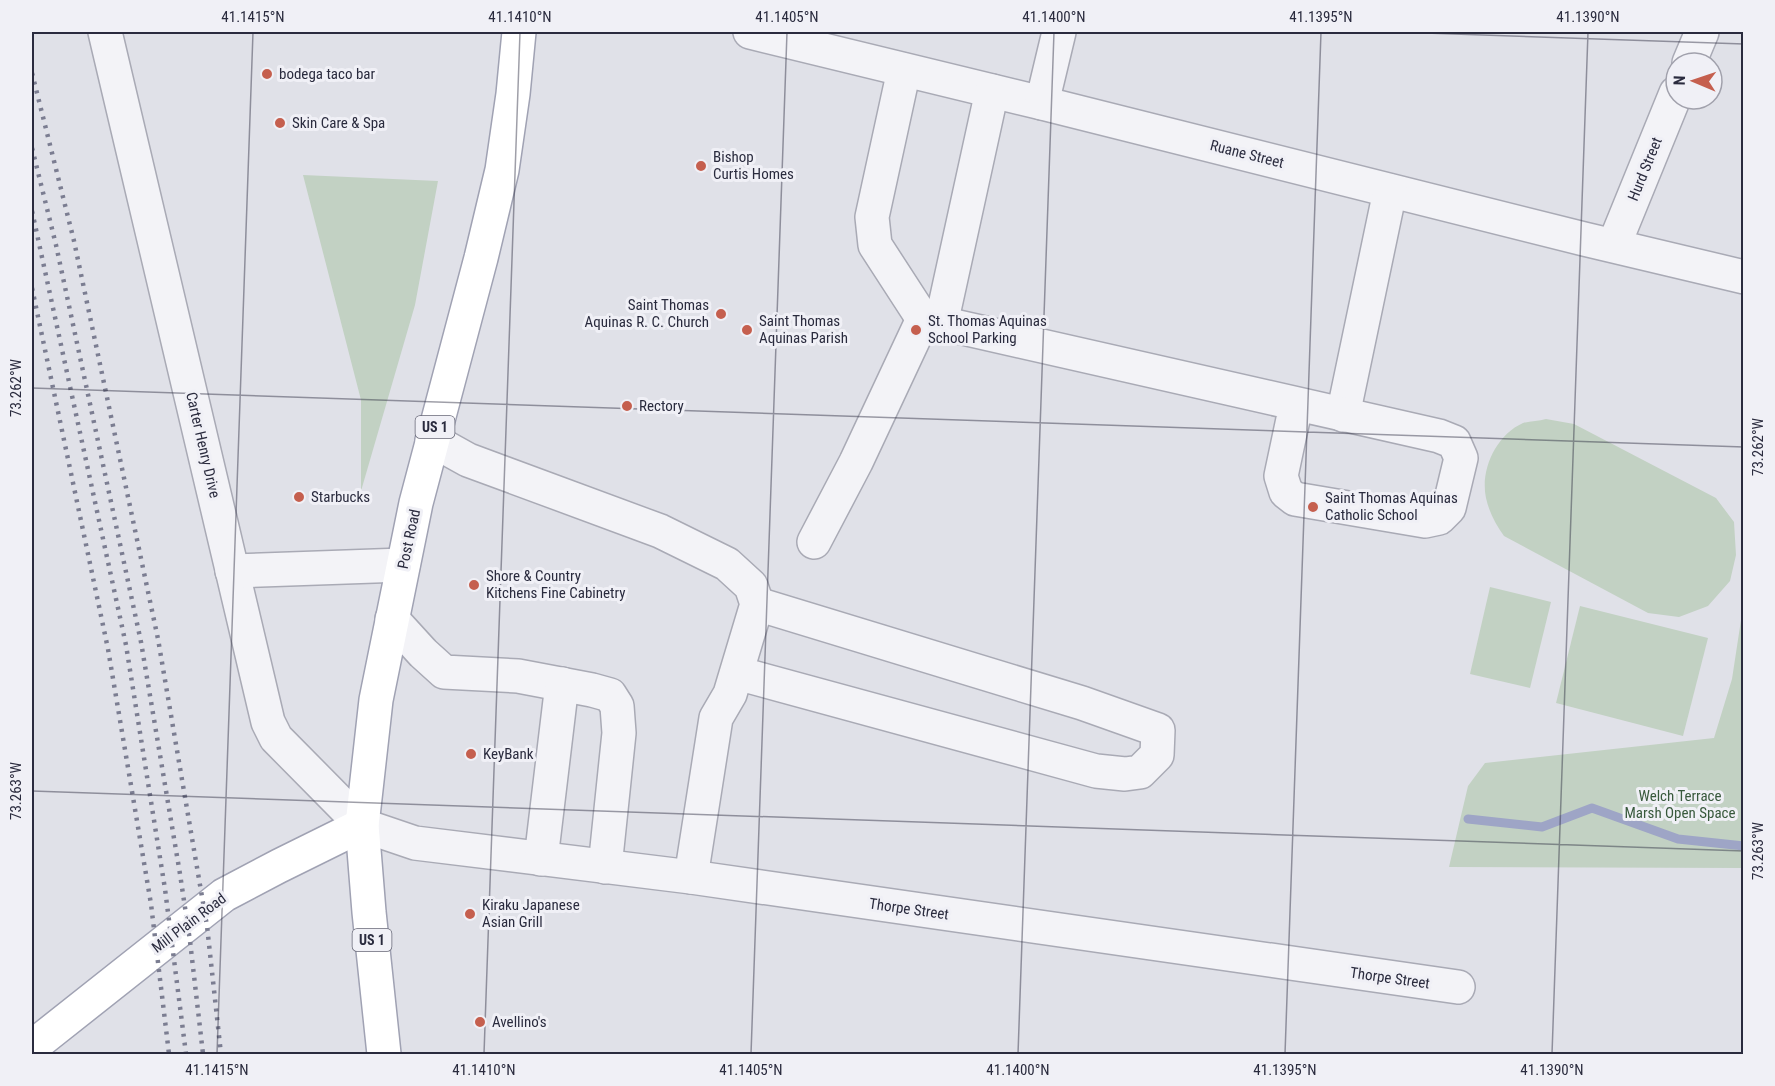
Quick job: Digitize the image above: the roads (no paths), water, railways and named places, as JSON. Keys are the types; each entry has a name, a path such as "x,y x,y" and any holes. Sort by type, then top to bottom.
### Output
{"main road":[{"name":"Post Road","path":"384,1054 362,825 376,700 416,503 482,258 502,170 519,32"},
{"name":"Mill Plain Road","path":"32,1047 224,895 362,825"}],"street":[{"name":"Carter Henry Drive","path":"105,32 268,722 276,738 362,825"},
{"path":"1042,103 1059,32"},
{"path":"1694,51 1702,32"},
{"name":"Ruane Street","path":"764,33 904,70 1743,277"},
{"path":"904,70 872,217 876,245 932,321 1439,436 1454,442 1461,458 1449,508 1439,518 1425,521 1295,499 1286,492 1281,476 1296,405"},
{"path":"814,542 932,321 993,91"},
{"name":"Hurd Street","path":"1614,245 1669,111"},
{"path":"1343,415 1390,191"},
{"path":"432,440 468,460 660,531 727,564 752,586 757,604 737,673 716,718 691,877"},
{"path":"232,571 404,565"},
{"path":"737,673 1096,771 1125,774 1140,772 1157,756 1158,730 1082,703 757,604"},
{"path":"392,619 444,672 518,676 610,695 617,706 619,733 605,867"},
{"path":"541,859 562,684"},
{"name":"Thorpe Street","path":"362,825 415,843 691,877 1458,987"}],"waterway":[{"path":"1468,819 1542,827 1592,808 1678,839 1744,846"}],"railway":[{"path":"32,73 74,241 158,639 207,926 221,1054"},
{"path":"32,148 56,245 141,642 180,874 203,1054"},
{"path":"32,211 126,645 165,889 186,1054"},
{"path":"32,288 108,649 151,904 169,1054"}],"place":[{"name":"bodega taco bar","path":"267,74"},
{"name":"Skin Care & Spa","path":"280,123"},
{"name":"Bishop Curtis Homes","path":"701,166"},
{"name":"Saint Thomas Aquinas R. C. Church","path":"721,314"},
{"name":"Saint Thomas Aquinas Parish","path":"747,330"},
{"name":"St. Thomas Aquinas School Parking","path":"916,330"},
{"name":"Rectory","path":"627,406"},
{"name":"Starbucks","path":"299,497"},
{"name":"Saint Thomas Aquinas Catholic School","path":"1313,507"},
{"name":"Shore & Country Kitchens Fine Cabinetry","path":"474,585"},
{"name":"KeyBank","path":"471,754"},
{"name":"Kiraku Japanese Asian Grill","path":"470,914"},
{"name":"Avellino's","path":"480,1022"}],"park label":[{"name":"Welch Terrace Marsh Open Space","path":"1680,804"}]}
